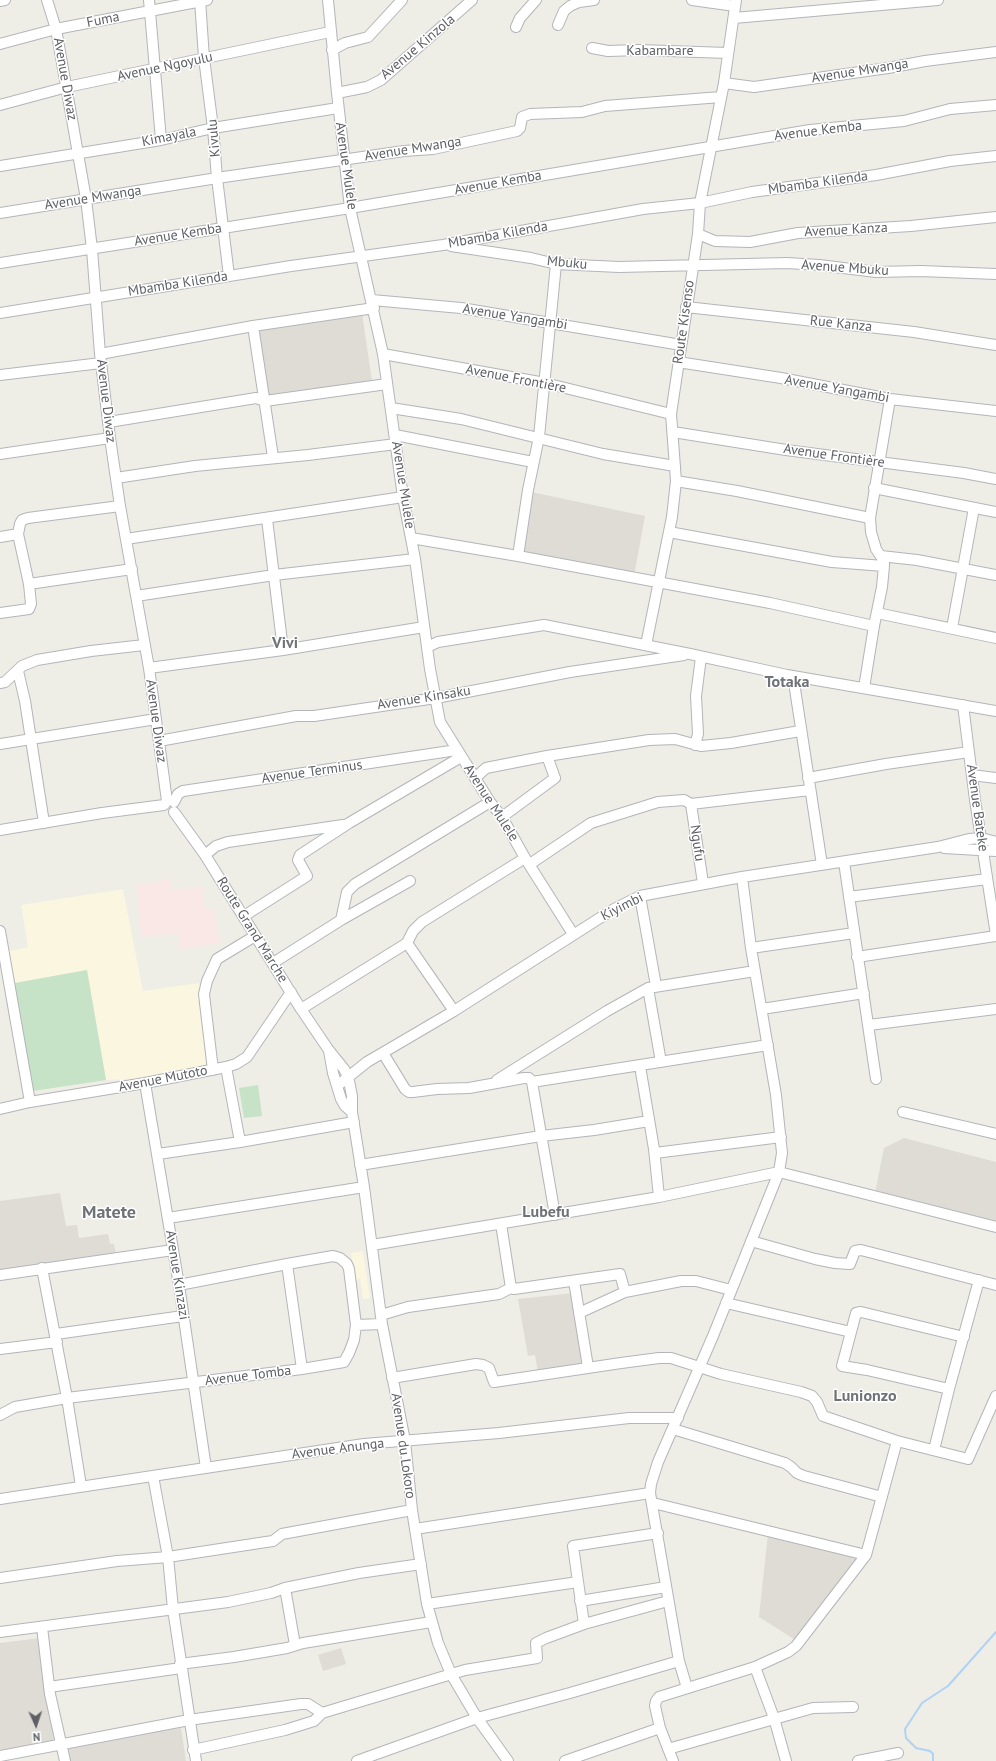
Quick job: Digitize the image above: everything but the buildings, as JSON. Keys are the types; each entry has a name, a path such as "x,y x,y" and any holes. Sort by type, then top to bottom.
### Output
{"street":[{"path":"0,1 5,0"},
{"name":"Avenue Diwaz","path":"47,0 56,29 86,199 92,249 100,358 110,438 170,805"},
{"path":"149,0 161,140"},
{"name":"Fuma","path":"0,44 56,29 203,0"},
{"name":"Kivulu","path":"203,0 204,58 213,128 228,276"},
{"name":"Avenue Mulele","path":"329,0 330,32 350,208 373,304 383,354 403,497 415,559 427,647 440,722 490,802 502,817 527,861 573,934"},
{"path":"332,50 345,43 368,37 402,0"},
{"path":"516,27 520,18 536,0"},
{"path":"558,25 564,11 570,6 579,2 594,0"},
{"path":"692,0 735,3"},
{"path":"734,18 938,0"},
{"name":"Avenue Kinzola","path":"337,93 367,87 382,80 470,1"},
{"name":"Route Kisenso","path":"646,645 669,532 676,481 671,414 698,234 700,203 724,83 735,3"},
{"name":"Avenue Ngoyulu","path":"0,105 67,87 330,32"},
{"name":"Kabambare","path":"592,48 608,51 639,50 728,53"},
{"name":"Avenue Mwanga","path":"724,83 754,87 888,68 924,61 996,52"},
{"name":"Avenue Mwanga","path":"0,213 217,178 434,149 517,131 520,128 522,117 533,113 582,112 605,106 721,97"},
{"name":"Avenue Kemba","path":"0,263 350,208 810,130 904,121 950,109 996,105"},
{"name":"Kimayala","path":"0,166 161,140 213,128 338,108"},
{"name":"Mbamba Kilenda","path":"0,313 292,266 443,245 644,209 700,203 752,192 876,175 950,161 996,156"},
{"name":"Avenue Kanza","path":"698,234 714,241 750,242 798,232 911,226 996,217"},
{"name":"Mbuku","path":"443,245 531,258 556,264 620,267 693,265"},
{"path":"518,556 533,462 539,437 556,264"},
{"name":"Avenue Mbuku","path":"693,265 787,264 819,265 876,272 921,271 996,274"},
{"name":"Avenue Yangambi","path":"0,375 100,358 253,326 373,304 462,308 681,345"},
{"name":"Rue Kanza","path":"686,307 914,332 996,345"},
{"path":"253,326 273,457"},
{"name":"Avenue Frontière","path":"383,354 545,383 671,414"},
{"name":"Avenue Yangambi","path":"678,362 781,378 890,399 996,411"},
{"path":"109,422 256,398 265,401 387,384"},
{"path":"864,688 882,587 884,566 881,556 876,549 871,532 870,518 890,399"},
{"path":"391,408 461,419 603,454 675,466"},
{"name":"Avenue Frontière","path":"673,432 879,463 964,473 996,479"},
{"path":"0,454 110,438"},
{"path":"116,478 195,466 273,457 308,455 395,439 533,462"},
{"path":"676,481 737,491 870,518"},
{"path":"874,488 996,512"},
{"path":"126,539 267,519 403,497"},
{"path":"0,613 29,609 31,604 29,584 18,534 22,520 120,506"},
{"path":"952,628 974,508"},
{"path":"267,519 283,650"},
{"path":"669,532 832,562 884,566"},
{"path":"0,537 18,534"},
{"path":"411,538 518,556 770,603 874,626"},
{"path":"881,556 917,560 996,575"},
{"path":"136,596 274,574 415,559"},
{"path":"29,584 132,569"},
{"path":"877,613 996,638"},
{"path":"427,647 438,642 544,625 793,676 996,710"},
{"path":"148,668 283,650 424,627"},
{"path":"0,683 5,682 22,666 37,660 91,651 144,645"},
{"name":"Avenue Kinsaku","path":"159,741 296,716 314,716 352,709 436,698 570,672 690,654"},
{"path":"695,745 698,734 696,696 701,656"},
{"path":"18,671 31,739 44,823"},
{"path":"793,676 800,731 822,865"},
{"name":"Avenue Bateke","path":"963,705 996,935"},
{"path":"0,744 156,719"},
{"path":"475,778 486,768 547,756 649,740 675,739 701,746 731,743 800,731"},
{"path":"808,778 886,764 969,752"},
{"path":"244,916 307,876 298,860 300,855 459,753"},
{"name":"Avenue Terminus","path":"170,805 178,794 183,791 459,753"},
{"path":"502,817 555,778 547,756"},
{"path":"972,775 996,778"},
{"path":"301,1009 408,943 413,931 422,922 591,823 658,802 684,800 691,804 810,790"},
{"path":"341,920 347,892 355,884 490,802"},
{"name":"Ngufu","path":"691,804 703,883"},
{"path":"0,830 102,813 170,805"},
{"name":"Route Grand Marche","path":"170,805 205,855 301,1009 346,1073"},
{"path":"205,855 216,846 228,842 349,823"},
{"path":"938,847 956,842 981,838 996,842"},
{"path":"938,847 996,851"},
{"name":"Kiyimbi","path":"333,1073 346,1073 383,1053 454,1011 573,934 614,909 640,896 742,876 938,847"},
{"path":"844,862 876,1079"},
{"path":"687,1688 679,1661 668,1601 658,1533 651,1498 651,1484 658,1462 726,1303 779,1172 782,1154 768,1044 751,948 742,876"},
{"path":"850,897 987,879"},
{"path":"273,963 341,920 410,881"},
{"path":"640,896 661,1062"},
{"path":"0,931 4,988 30,1102"},
{"path":"751,948 854,933"},
{"path":"857,957 996,935"},
{"path":"213,1070 204,1003 204,994 207,981 217,959 255,936"},
{"path":"408,943 454,1011"},
{"path":"492,1083 607,1011 652,987 755,971"},
{"name":"Avenue Mutoto","path":"0,1109 30,1102 226,1068 247,1057 291,992"},
{"path":"762,1009 864,993"},
{"path":"869,1025 996,1009"},
{"path":"532,1082 640,1066 768,1044"},
{"name":"Route Grand Marche","path":"328,1049 337,1086"},
{"path":"383,1053 409,1092 470,1088 492,1083 529,1078 532,1082 555,1215"},
{"path":"640,1066 655,1153 659,1197"},
{"path":"226,1068 240,1142"},
{"name":"Kiyimbi","path":"337,1086 346,1073"},
{"name":"Avenue du Lokoro","path":"346,1073 352,1096 353,1117 382,1320 405,1441 412,1510 431,1622 450,1674 477,1718 508,1761"},
{"name":"Avenue Kinzazi","path":"145,1083 184,1316 206,1468"},
{"name":"Avenue du Lokoro","path":"337,1086 343,1103 353,1117"},
{"path":"902,1112 996,1134"},
{"path":"158,1154 240,1142 353,1117"},
{"path":"360,1165 541,1136 594,1130 649,1121"},
{"path":"655,1153 781,1137"},
{"path":"372,1245 659,1197 779,1172 996,1227"},
{"path":"168,1218 364,1187"},
{"path":"501,1224 510,1288"},
{"path":"751,1241 814,1260 836,1263 850,1264 855,1251 861,1250 996,1285"},
{"path":"0,1275 173,1250"},
{"name":"Avenue Tomba","path":"0,1415 14,1407 67,1398 302,1369 344,1362 354,1340 356,1325 348,1269 347,1264 340,1258 333,1256 179,1285"},
{"name":"Avenue Tomba","path":"287,1264 302,1369"},
{"path":"42,1268 67,1398 81,1486"},
{"path":"356,1325 382,1320 408,1307 499,1294 510,1288 514,1289 620,1274 625,1292"},
{"path":"934,1450 979,1280"},
{"path":"574,1281 588,1368"},
{"path":"579,1313 625,1292 680,1281 702,1282 731,1290"},
{"path":"726,1303 851,1332"},
{"path":"949,1389 867,1370 842,1366 856,1313 861,1312 964,1337"},
{"path":"0,1349 184,1316"},
{"path":"392,1378 476,1364 483,1365 488,1368 494,1382 659,1358 671,1358 698,1367 812,1396 817,1402 823,1416 897,1441 968,1459 996,1396"},
{"name":"Avenue Anunga","path":"0,1499 364,1444 498,1433 629,1418 678,1418"},
{"path":"673,1429 785,1463 791,1466 797,1473 804,1476 882,1497"},
{"path":"673,1761 660,1728 654,1706 656,1701 659,1697 755,1667 788,1652 796,1646 866,1555 897,1441"},
{"path":"153,1476 168,1556 173,1609 193,1750 196,1761"},
{"path":"415,1528 651,1498 866,1555"},
{"path":"0,1578 116,1561 168,1556 273,1541 282,1534 412,1510"},
{"path":"584,1624 573,1546 658,1533"},
{"path":"0,1632 11,1632 42,1626 228,1602 271,1593 285,1588 359,1573 421,1564"},
{"path":"427,1604 578,1582"},
{"path":"580,1601 666,1587"},
{"path":"285,1588 295,1646"},
{"path":"193,1750 285,1730 314,1721 322,1713 450,1674 465,1670 537,1658 536,1643 584,1624 668,1601"},
{"path":"49,1687 234,1657 295,1646 303,1643 431,1622"},
{"path":"42,1626 49,1687 65,1761"},
{"path":"358,1761 477,1718 679,1661"},
{"path":"755,1667 774,1718 786,1761"},
{"path":"0,1756 189,1720 301,1704 308,1704 322,1713"},
{"path":"668,1749 821,1706 853,1707"},
{"path":"566,1761 660,1728"},
{"path":"858,1761 898,1753"}],"shaded area":[{"path":"362,313 372,381 267,396 257,331"},
{"path":"531,492 645,516 634,576 528,555 522,550"},
{"path":"170,879 172,890 202,886 205,910 214,909 221,943 180,949 178,933 141,937 136,885"},
{"path":"123,889 143,991 199,983 211,1068 145,1079 106,1080 87,970 15,983 9,951 28,947 21,905"},
{"path":"904,1138 996,1162 996,1223 875,1193 884,1148"},
{"path":"60,1193 66,1226 77,1225 79,1238 108,1234 110,1244 114,1244 116,1255 0,1271 0,1201"},
{"path":"363,1251 370,1298 363,1299 360,1279 355,1280 351,1253"},
{"path":"574,1293 584,1364 538,1372 535,1355 528,1356 518,1299"},
{"path":"768,1533 861,1557 797,1641 759,1617"},
{"path":"40,1638 54,1742 0,1750 0,1643"},
{"path":"341,1648 346,1664 323,1671 318,1655"},
{"path":"181,1728 186,1761 68,1761 66,1746"}],"green space":[{"path":"87,970 106,1080 33,1091 15,983"},
{"path":"258,1085 262,1116 244,1118 239,1088"}],"waterway":[{"path":"933,1761 933,1754 930,1751 916,1748 906,1738 905,1729 922,1703 948,1686 996,1632"}],"district":[{"name":"Vivi","path":"285,643"},
{"name":"Totaka","path":"787,682"},
{"name":"Lubefu","path":"546,1212"},
{"name":"Matete","path":"109,1213"},
{"name":"Lunionzo","path":"865,1396"}]}
